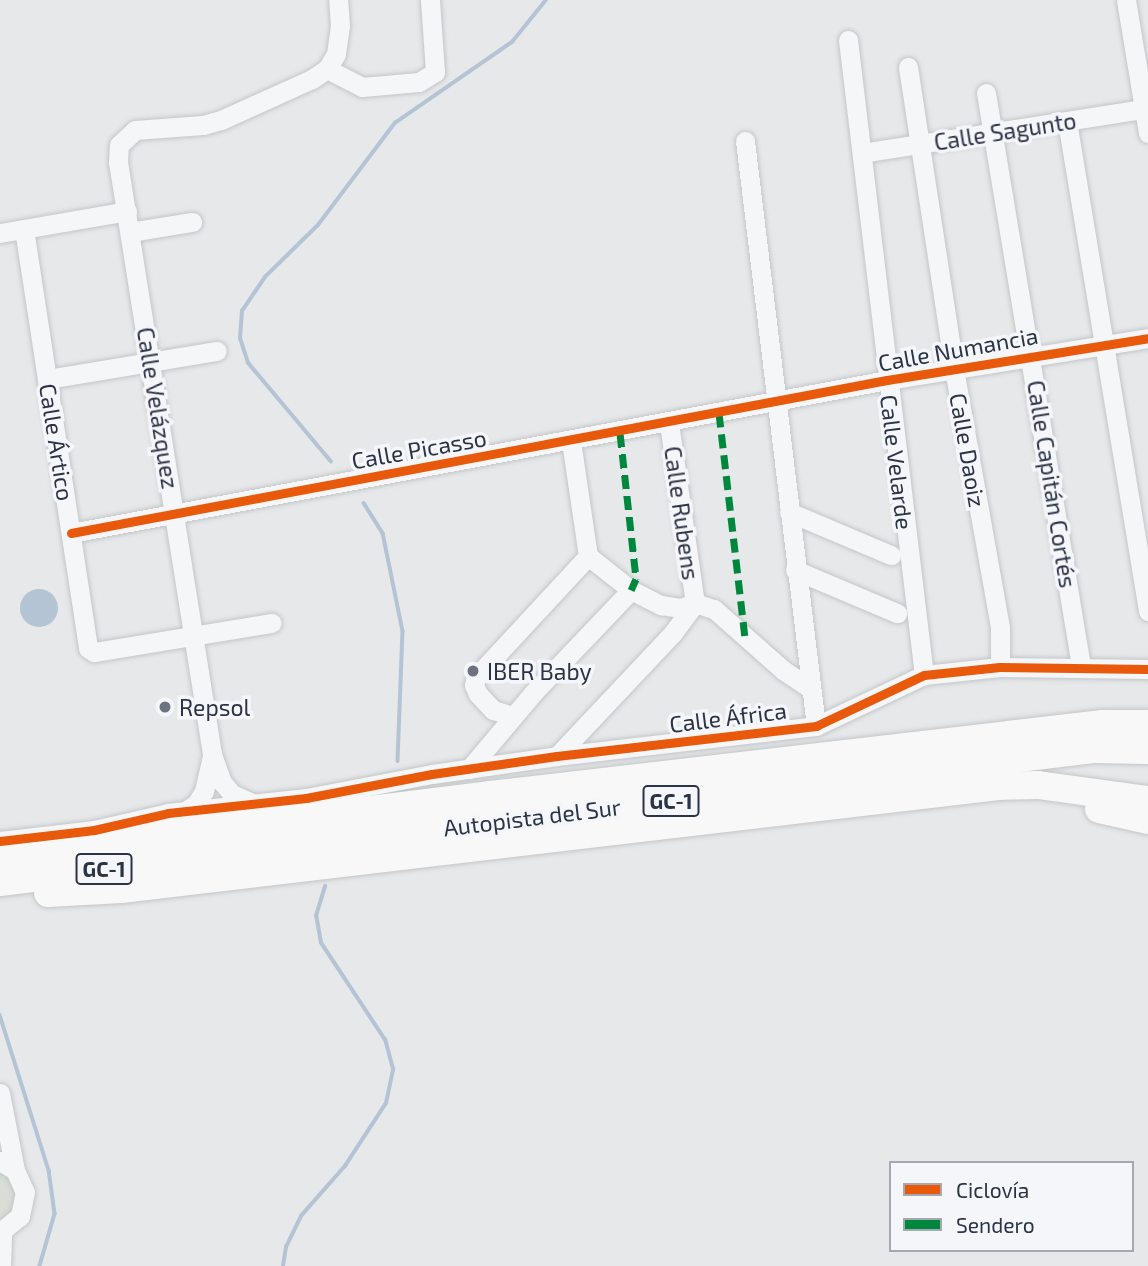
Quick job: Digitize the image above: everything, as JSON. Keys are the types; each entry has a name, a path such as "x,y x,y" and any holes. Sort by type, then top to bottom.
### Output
{"highway":[{"name":"Autopista del Sur","path":"6,868 491,795 1103,724 1148,724"},
{"name":"Autopista del Sur","path":"6,868 1082,751 1148,750"},
{"path":"6,868 121,889 998,786 1038,785 1148,800"},
{"path":"998,786 1051,793 1106,812 1148,820"},
{"path":"94,830 353,800 440,793 491,795"},
{"path":"306,798 353,800"}],"street":[{"path":"338,0 340,42 327,69 362,87 419,82 435,72 430,0"},
{"path":"1126,0 1146,108 1148,133"},
{"name":"Calle Velarde","path":"848,40 924,675"},
{"name":"Calle Daoiz","path":"908,67 954,369 1000,628 1000,667"},
{"name":"Calle Velázquez","path":"253,803 232,794 222,782 212,754 118,162 119,145 135,130 203,125 220,120 312,79 327,69"},
{"name":"Calle Capitán Cortés","path":"986,93 1080,660 1078,668"},
{"name":"Calle Sagunto","path":"862,153 1146,108"},
{"path":"1067,121 1148,611"},
{"path":"745,141 816,726"},
{"path":"13,231 127,211"},
{"path":"130,232 192,222"},
{"name":"Calle Ártico","path":"13,231 47,379 88,648 94,652 195,636"},
{"name":"Calle Numancia","path":"775,402 887,380 1148,338"},
{"path":"47,379 216,351"},
{"name":"Calle Picasso","path":"71,533 775,402"},
{"name":"Calle Rubens","path":"669,423 695,603"},
{"path":"571,441 588,556 631,590 661,604 680,608 695,603 714,609 783,670 810,688"},
{"path":"789,512 891,555"},
{"path":"513,716 493,710 478,694 474,685 476,677 588,556"},
{"path":"795,570 897,613"},
{"path":"469,769 513,716 631,590"},
{"path":"557,756 672,634 695,603"},
{"path":"195,636 272,623"},
{"name":"Calle África","path":"6,868 94,830 134,819 187,810 306,798 557,756 816,726 924,675 1000,667 1148,669"},
{"path":"493,710 496,726 493,739"},
{"name":"Calle Velázquez","path":"187,810 196,804 204,791 212,754"},
{"path":"0,1094 6,1115 7,1166 25,1192 24,1205 12,1225 1,1232 1,1266"},
{"path":"0,1143 6,1115"}],"shaded area":[{"path":"0,1172 12,1183 15,1197 11,1212 0,1222"}],"water":[{"path":"39,589 53,594 58,608 53,622 39,627 25,622 20,608 25,594"}],"waterway":[{"path":"331,462 248,363 240,339 242,311 265,277 318,225 395,123 512,42 546,0"},
{"path":"364,503 383,533 403,631 398,761"},
{"path":"283,1266 286,1247 301,1216 345,1166 386,1103 393,1069 385,1040 321,943 316,916 325,886"},
{"path":"0,1015 49,1170 55,1214 40,1266"}],"marked path":[{"path":"719,413 745,638"},
{"path":"620,433 636,579 631,590"}],"cycle path":[{"path":"71,533 887,380 1148,338"},
{"path":"0,841 94,830 168,813 306,798 432,774 557,756 816,726 924,675 1000,667 1148,669"}],"place":[{"name":"IBER Baby","path":"473,671"},
{"name":"Repsol","path":"165,707"}]}
